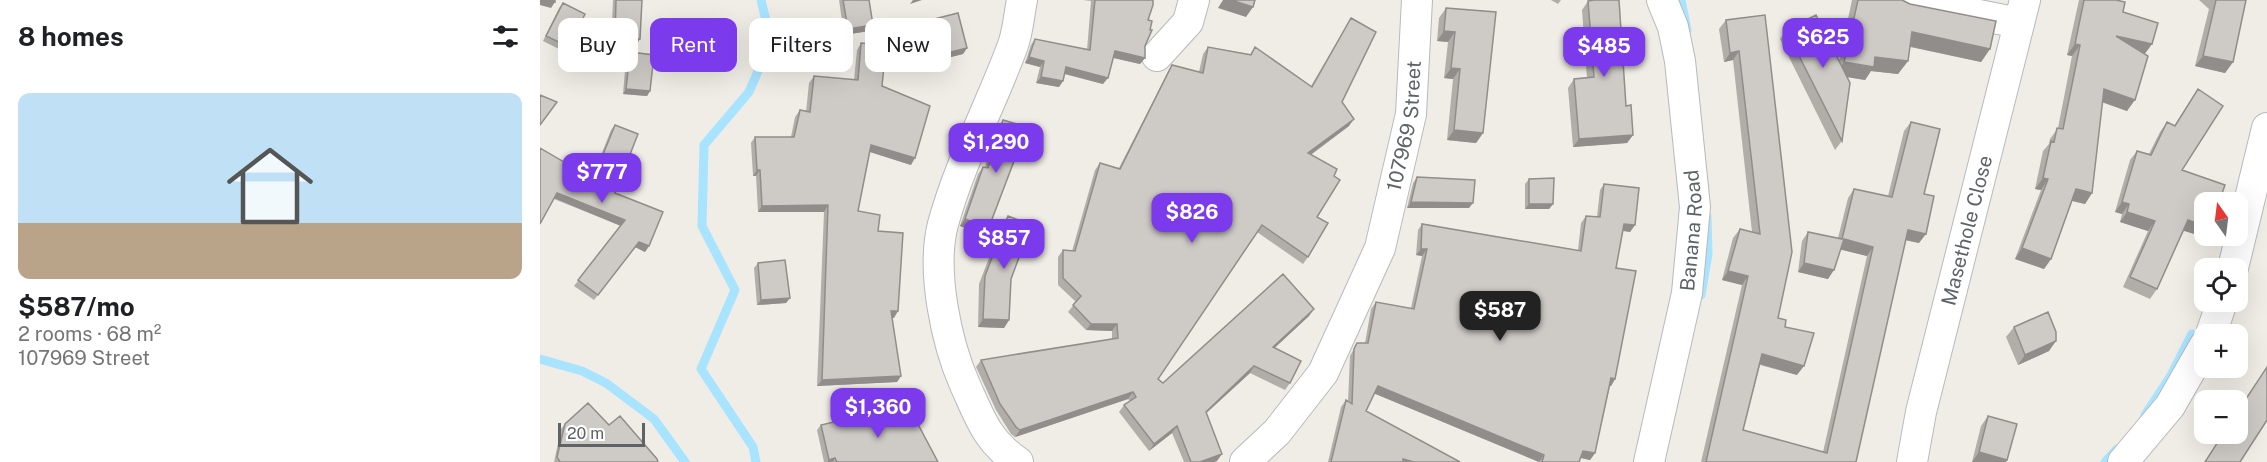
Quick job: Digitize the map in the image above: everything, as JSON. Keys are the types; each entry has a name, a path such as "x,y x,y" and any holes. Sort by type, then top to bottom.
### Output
{"street":[{"path":"1018,462 999,449 982,423 958,369 943,317 940,275 943,226 975,135 1013,43 1022,0"},
{"path":"1157,56 1188,22 1194,0"},
{"name":"107969 Street","path":"1245,462 1277,432 1323,374 1380,248 1411,114 1417,0"},
{"name":"Banana Road","path":"1649,462 1687,293 1695,207 1680,61 1673,27 1662,0"},
{"path":"1904,0 2022,12"},
{"name":"Masethole Close","path":"1912,462 1921,412 2022,12"},
{"path":"2235,258 2267,128"},
{"path":"2123,462 2170,406 2194,364"}],"building":[{"path":"616,0 642,0 640,39 638,39 638,18 616,18"},
{"path":"843,0 869,0 872,18 865,18 865,26 853,28 853,18 846,18"},
{"path":"1095,0 1153,0 1148,20 1152,21 1150,30 1152,30 1145,46 1145,58 1115,51 1108,78 1066,67 1063,81 1041,77 1044,61 1029,57 1035,39 1090,50"},
{"path":"1231,0 1255,0 1253,7"},
{"path":"1619,0 1626,106 1631,105 1633,135 1579,139 1574,79 1594,77 1588,1"},
{"path":"1858,0 1902,0 1910,4 1996,21 1990,49 1912,32 1908,61 1875,57 1874,67 1844,62"},
{"path":"2084,0 2125,2 2123,12 2158,23 2152,44 2116,36 2148,56 2135,100 2104,89 2092,193 2076,189 2051,259 2022,248 2048,179 2043,178 2051,141 2054,142 2057,128 2063,129 2080,45 2075,44"},
{"path":"2216,0 2246,0 2233,62 2203,56"},
{"path":"563,3 585,14 583,18 558,18 558,42 546,36"},
{"path":"1446,8 1496,12 1483,133 1454,130 1460,69 1451,68 1455,32 1444,31"},
{"path":"958,13 967,48 951,52 951,18 938,18"},
{"path":"1765,15 1792,252 1778,318 1786,320 1785,327 1814,333 1804,366 1762,354 1743,430 1827,453 1873,247 1844,239 1834,270 1804,263 1808,232 1842,239 1854,189 1892,197 1911,122 1940,129 1924,194 1934,196 1926,234 1908,230 1856,462 1706,462 1748,276 1728,271 1740,229 1760,234 1739,51 1730,53 1726,20"},
{"path":"1816,15 1850,83 1842,141 1786,30"},
{"path":"1351,18 1376,32 1342,102 1354,119 1308,153 1337,169 1334,176 1340,180 1317,217 1328,223 1308,257 1262,225 1158,379 1163,383 1283,274 1314,309 1273,347 1301,361 1290,383 1254,366 1206,412 1222,454 1200,462 1191,462 1177,426 1154,444 1124,405 1136,397 1133,392 1020,430 1016,427 1000,404 981,360 1118,338 1117,324 1091,324 1073,305 1081,296 1063,278 1063,250 1075,251 1100,163 1120,169 1172,65 1203,73 1208,47 1251,55 1255,47 1312,87"},
{"path":"861,43 865,43 865,72 883,72 882,86 930,106 915,158 871,145 858,211 880,215 878,231 903,233 898,311 891,311 901,376 822,380 828,205 762,206 755,137 794,137 800,110 810,112 814,76 858,80"},
{"path":"638,53 650,54 650,72 652,72 650,91 626,89 628,72 638,72"},
{"path":"2198,89 2223,106 2182,170 2225,185 2223,192 2194,192 2194,222 2188,220 2157,289 2130,277 2155,221 2127,212 2129,204 2122,202 2137,151 2151,155 2167,122 2175,126"},
{"path":"540,95 557,102 540,125"},
{"path":"1003,120 1027,127 989,227 965,219 983,167 988,168"},
{"path":"615,125 638,134 615,193 663,212 649,246 639,242 598,295 578,280 625,220 557,193 540,224 540,148 593,179"},
{"path":"1417,177 1475,180 1473,203 1411,202"},
{"path":"1554,178 1553,204 1529,204 1529,179"},
{"path":"1604,184 1639,188 1635,225 1624,224 1616,268 1636,271 1615,379 1611,378 1595,453 1583,451 1579,462 1542,462 1544,455 1378,386 1366,411 1460,462 1414,462 1403,459 1403,462 1331,462 1346,400 1352,404 1354,349 1357,343 1368,343 1376,302 1414,309 1427,249 1421,249 1422,224 1581,251 1586,216 1600,217"},
{"path":"1008,216 1031,225 1011,279 1009,320 983,319 985,276"},
{"path":"785,260 790,298 761,300 758,263"},
{"path":"2048,312 2056,332 2056,341 2025,355 2014,327"},
{"path":"2267,367 2267,420 2240,462 2205,462 2217,444 2248,444 2248,396"},
{"path":"588,403 609,425 620,416 658,462 560,462 557,457 565,424"},
{"path":"905,405 906,412 911,411 938,462 837,462 835,458 829,460 821,425"},
{"path":"1988,416 2017,424 2007,460 1979,452"}],"waterway":[{"path":"756,462 753,447 701,369 735,290 702,226 704,145 749,92 771,41 761,0"},
{"path":"1681,0 1687,30"},
{"path":"1701,295 1708,254 1707,216"},
{"path":"2145,415 2170,377 2192,334"},
{"path":"540,359 582,371 606,383 654,419 685,462"},
{"path":"2105,462 2117,449"}]}
